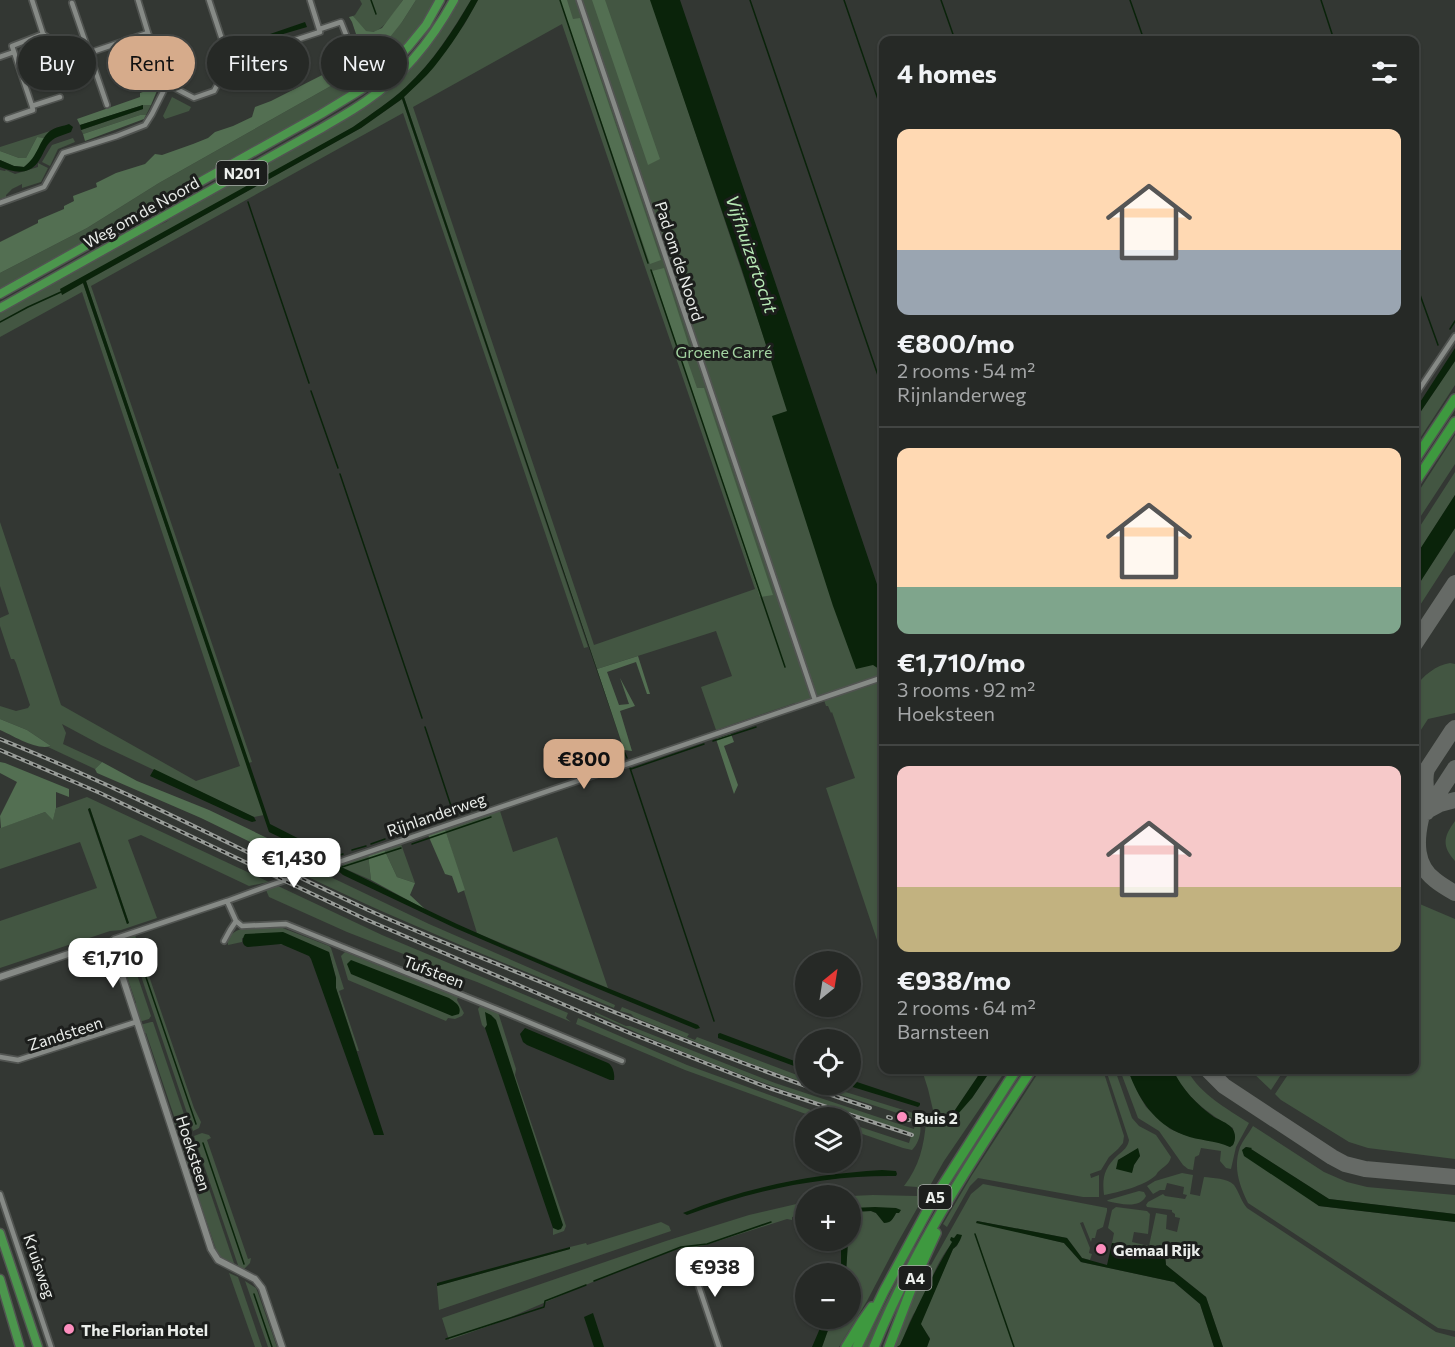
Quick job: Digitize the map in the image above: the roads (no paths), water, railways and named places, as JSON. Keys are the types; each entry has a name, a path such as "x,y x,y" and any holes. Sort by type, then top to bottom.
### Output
{"highway":[{"name":"Weg om de Noord","path":"0,294 362,89 390,66 408,47 426,25 441,0"},
{"name":"Weg om de Noord","path":"0,309 366,101 411,62 440,25 454,0"},
{"path":"1419,453 1455,399"},
{"path":"1419,476 1455,422"},
{"name":"A5","path":"857,1347 884,1291 937,1194 1013,1074"},
{"name":"A5","path":"874,1347 943,1210 1028,1074"},
{"name":"A4","path":"889,1347 915,1279 937,1232 943,1210"},
{"name":"Kruisweg","path":"0,1233 38,1347"},
{"path":"0,1279 20,1347"},
{"name":"A5","path":"846,1347 884,1291"}],"street":[{"path":"32,0 43,34 46,36"},
{"path":"138,0 149,36"},
{"path":"209,0 221,36"},
{"path":"310,0 320,29"},
{"name":"Pad om de Noord","path":"579,0 815,700"},
{"path":"72,3 83,36"},
{"path":"308,36 341,22 347,36"},
{"path":"96,51 148,33"},
{"path":"7,119 33,110 12,46 43,34"},
{"path":"0,57 14,52"},
{"path":"96,73 107,105"},
{"path":"0,203 44,187 63,153 146,125 164,90"},
{"path":"179,90 194,98 214,90"},
{"path":"32,106 60,97"},
{"path":"1419,390 1455,336"},
{"name":"Rijnlanderweg","path":"0,977 101,943 108,945 114,939 227,902 265,886 879,678"},
{"path":"224,941 236,921 227,902"},
{"name":"Tufsteen","path":"236,921 242,926 286,924 622,1061"},
{"name":"Hoeksteen","path":"108,945 114,951 211,1249 218,1260 255,1279 262,1288 282,1347"},
{"name":"Zandsteen","path":"0,1058 18,1060 136,1022"},
{"name":"Kruisweg","path":"0,1194 51,1347"},
{"path":"689,1257 719,1347"}],"water":[{"path":"471,0 478,0 452,43 431,71 404,97 624,750 402,99 361,128 86,281 270,824 327,853 330,857 325,859 269,832 83,283 62,295 60,289 353,127 403,90 407,90 407,86 442,46"},
{"name":"Vijfhuizertocht","path":"650,0 680,0 879,590 879,669 873,665 856,669 833,606 772,416 787,411 741,267"},
{"path":"305,22 307,27 276,36 264,36"},
{"path":"143,105 143,109 81,130 80,125"},
{"path":"69,124 73,127 71,132 50,142 38,162 30,169 15,171 0,167 0,160 14,166 24,167 33,158 50,131"},
{"path":"1455,348 1455,361 1419,414 1419,404"},
{"path":"1455,495 1455,528 1419,584 1419,551"},
{"path":"154,769 254,817 256,821 244,819 150,776"},
{"path":"90,808 129,923 127,924 88,809"},
{"path":"341,867 457,924 698,1025 700,1028 696,1029 455,928 343,875 336,869"},
{"path":"283,932 329,952 336,978 336,988 384,1135 374,1135 309,956 281,944 248,947 243,943 245,934"},
{"path":"351,960 449,998 459,1006 459,1014 452,1016 351,974 347,964"},
{"path":"485,1012 496,1020 563,1225 561,1229 553,1228 485,1028 487,1025"},
{"path":"525,1028 608,1063 613,1070 614,1080 527,1045 520,1034"},
{"path":"718,1034 795,1061 795,1066 718,1038"},
{"path":"979,1074 988,1074 972,1098 955,1115 955,1110"},
{"path":"1130,1074 1175,1074 1196,1102 1233,1129 1235,1140 1233,1145 1230,1147 1190,1137 1173,1130 1148,1109"},
{"path":"861,1083 920,1103 918,1107 861,1090"},
{"path":"1246,1147 1252,1148 1329,1199 1455,1214 1455,1222 1319,1206 1244,1156 1242,1150"},
{"path":"1138,1148 1140,1156 1132,1173 1116,1169 1118,1160"},
{"path":"882,1170 896,1171 897,1174 896,1176 816,1181 764,1191 687,1215 683,1213 731,1196 780,1183"},
{"path":"861,1208 901,1210 893,1219 884,1223 876,1213 861,1212"},
{"path":"977,1221 1067,1238 1082,1258 1107,1265 1112,1243 1165,1255 1166,1265 1206,1297 1223,1347 1214,1347 1200,1304 1174,1282 1081,1262 1064,1243 976,1223"},
{"path":"957,1234 962,1235 953,1249 921,1324 930,1339 927,1347 897,1347 952,1242 951,1237 954,1238"},
{"path":"570,1247 570,1249 437,1286 437,1283"},
{"path":"841,1251 847,1251 847,1263 841,1263"},
{"path":"593,1313 604,1347 594,1347 584,1317"},
{"path":"820,1329 828,1329 822,1347 812,1347"}],"waterway":[{"path":"371,0 376,14"},
{"path":"560,0 648,263"},
{"path":"750,0 879,378"},
{"path":"844,0 879,102"},
{"path":"941,0 954,36"},
{"path":"1130,0 1143,36"},
{"path":"1321,0 1333,36"},
{"path":"248,202 309,383"},
{"path":"651,270 785,667"},
{"path":"0,322 61,292"},
{"path":"1419,292 1438,345"},
{"path":"1450,329 1455,321"},
{"path":"311,391 338,468"},
{"path":"340,474 422,718"},
{"path":"425,727 451,806"},
{"path":"713,741 756,727"},
{"path":"631,769 704,744"},
{"path":"623,749 627,758"},
{"path":"630,768 714,1021"},
{"path":"412,844 491,817"},
{"path":"434,823 445,820"},
{"path":"399,834 424,826"},
{"path":"371,844 385,839"},
{"path":"352,850 366,846"},
{"path":"342,867 401,848"},
{"path":"337,856 343,854"},
{"path":"134,942 196,1124"},
{"path":"203,1143 244,1264"},
{"path":"594,1281 681,1247 707,1244 771,1222"},
{"path":"975,1234 1014,1347"},
{"path":"446,1339 544,1307 545,1301 586,1285"},
{"path":"254,1294 272,1347"}],"railway":[{"path":"0,739 139,800 366,909 417,931 720,1054 870,1108"},
{"path":"0,750 100,793 365,919 632,1034 769,1088 912,1135"}],"place":[{"name":"Buis 2","path":"902,1117"},
{"name":"Gemaal Rijk","path":"1101,1249"},
{"name":"The Florian Hotel","path":"69,1329"}],"park label":[{"name":"Groene Carré","path":"724,351"}]}
